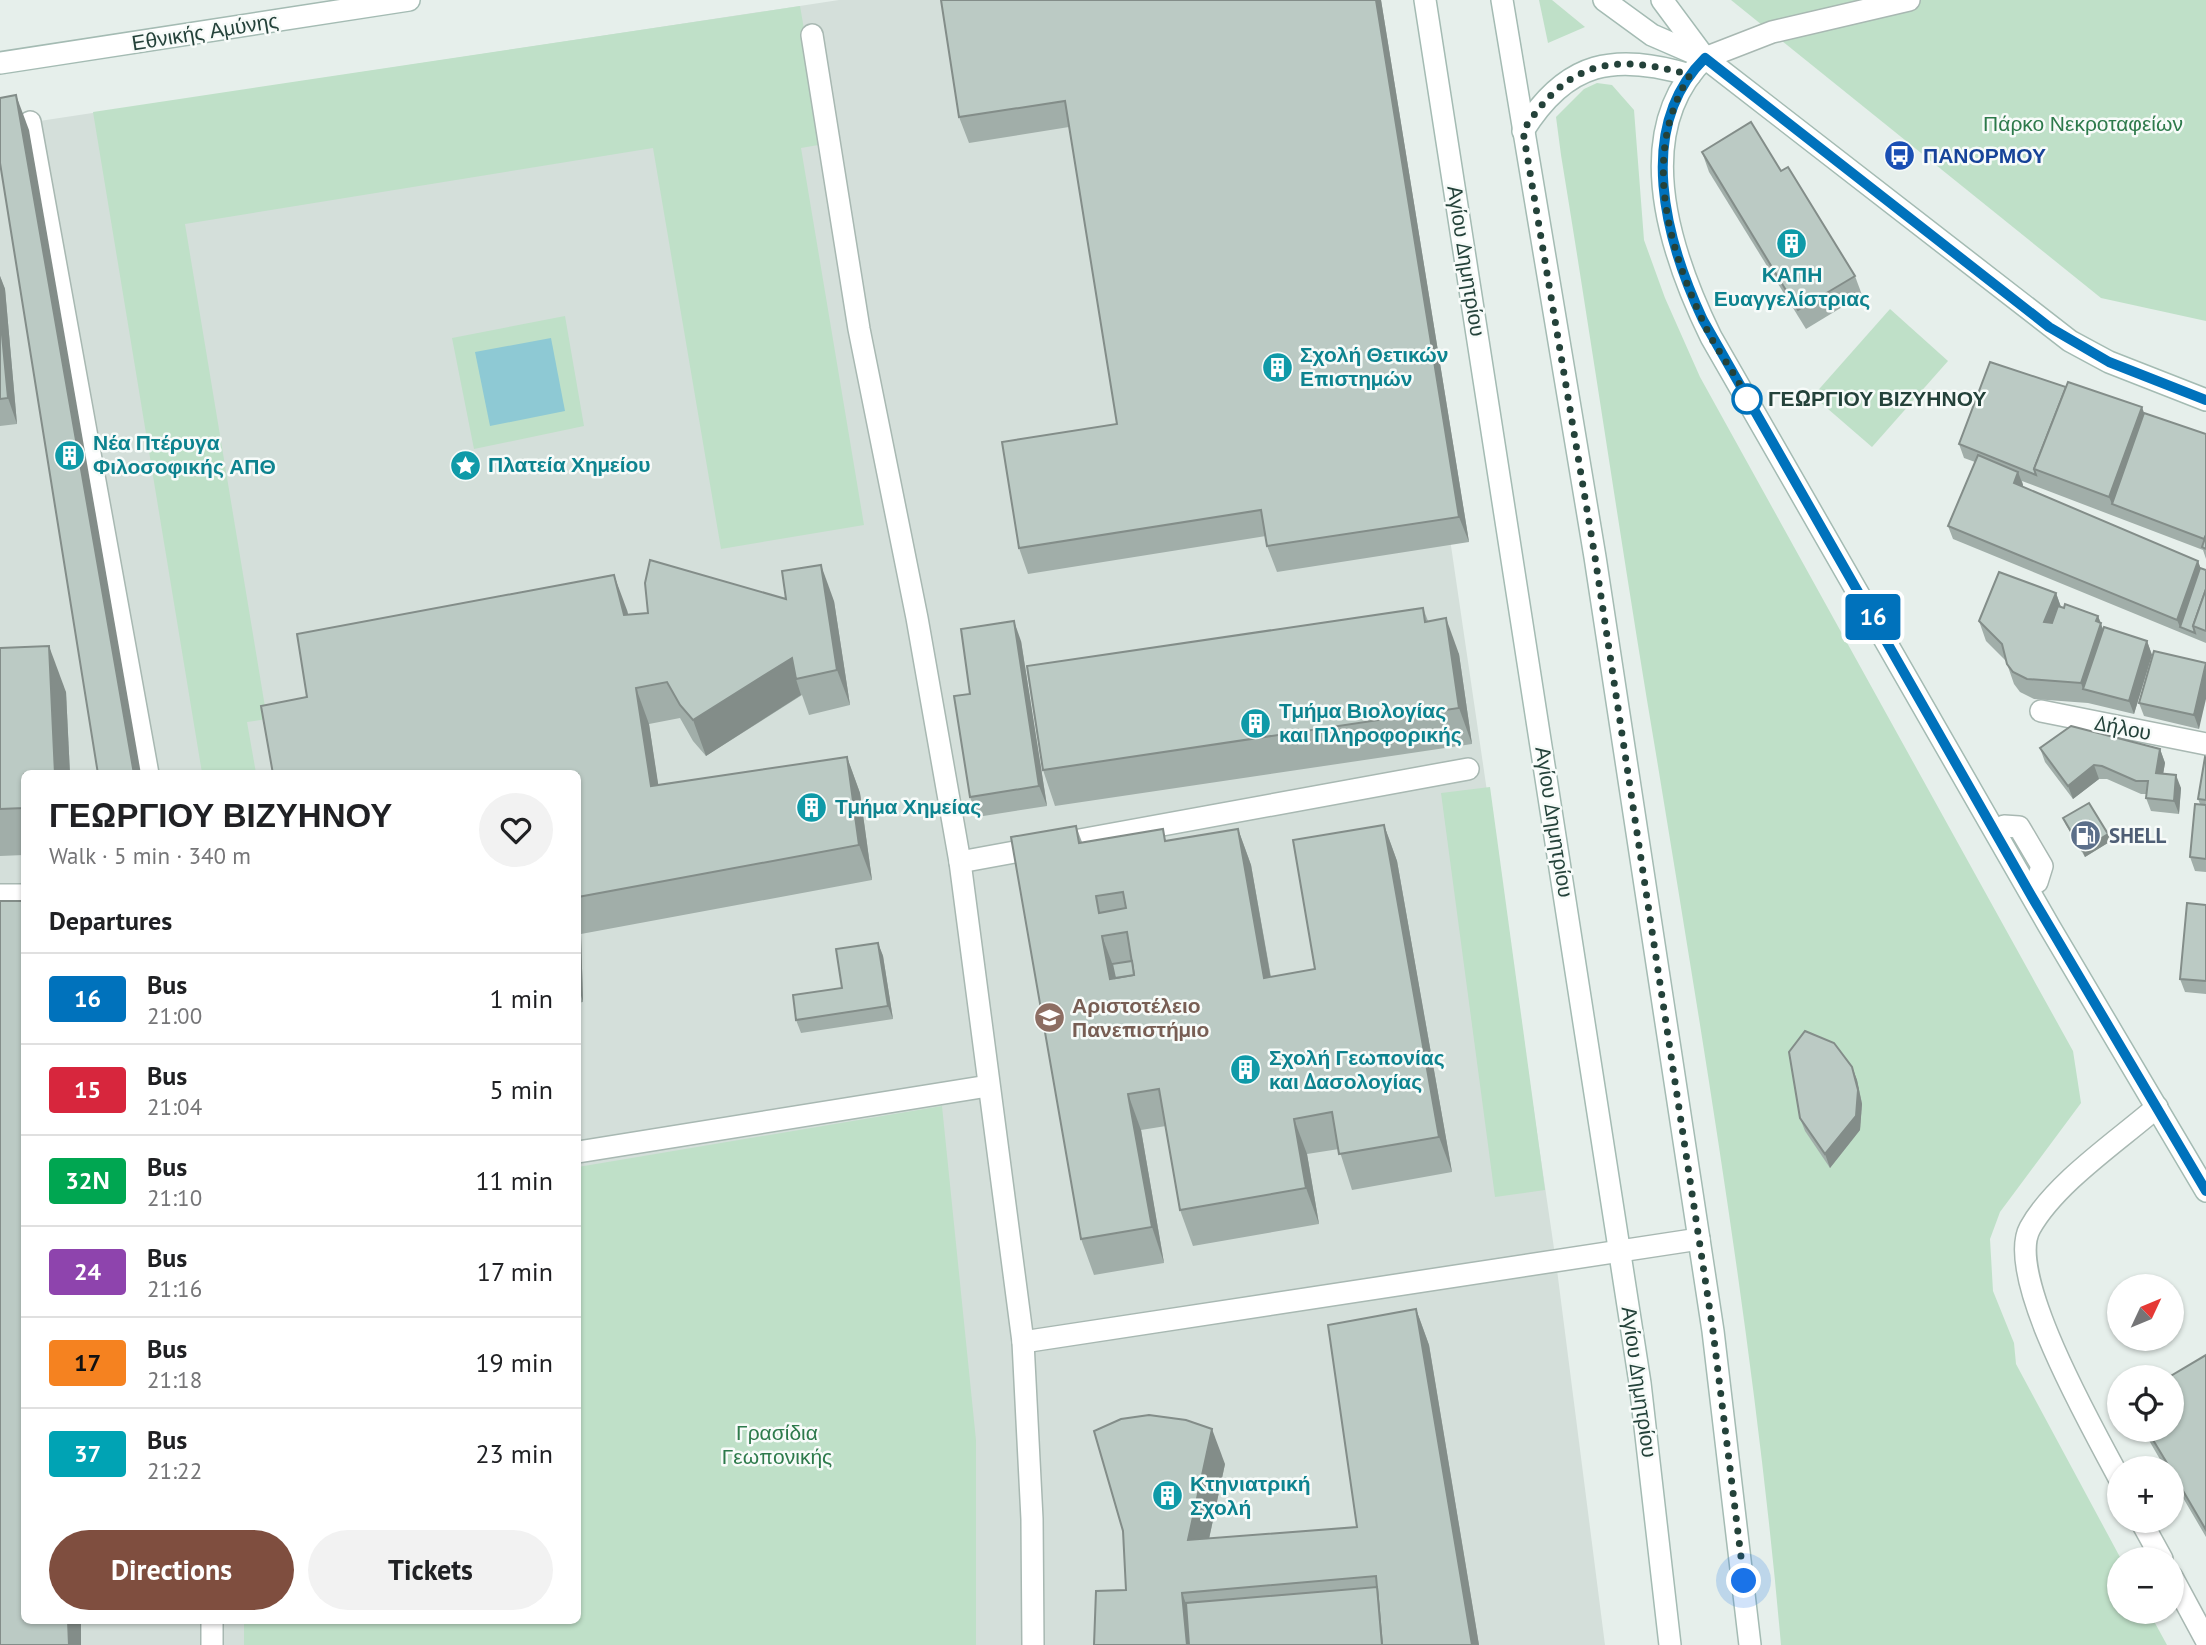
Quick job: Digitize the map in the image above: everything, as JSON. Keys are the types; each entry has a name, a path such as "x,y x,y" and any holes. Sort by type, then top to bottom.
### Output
{"main road":[{"name":"Εθνικής Αμύνης","path":"0,63 321,7 409,0"},
{"name":"Αγίου Δημητρίου","path":"1425,0 1621,1251 1642,1397 1670,1645"},
{"path":"1502,0 1595,557 1699,1239 1728,1448 1750,1645"},
{"path":"1604,0 1660,39 1705,58 2059,334 2109,362 2206,400"},
{"path":"1662,0 1705,58"},
{"path":"1909,0 1772,32 1705,58 1690,75 1668,121 1663,175 1675,250 1711,337 2035,890 2206,1191"},
{"path":"812,35 859,329 917,618 960,862 1023,1342 1032,1519 1034,1645"},
{"path":"1523,131 1563,84 1592,67 1628,62 1648,64 1690,75"},
{"path":"30,122 147,770"},
{"name":"Δήλου","path":"2040,711 2206,744"},
{"path":"960,862 1468,769"},
{"path":"0,895 21,895"},
{"path":"581,1152 988,1086"},
{"path":"2108,1456 2058,1357 2030,1282 2025,1242 2029,1229 2057,1195 2157,1107"},
{"path":"1023,1342 1699,1239"},
{"path":"2184,1599 2206,1640"},
{"path":"212,1624 212,1645"}],"shaded area":[{"name":"Αριστοτέλειο Πανεπιστήμιο","path":"839,0 1371,0 1556,1262 1605,1645 0,1645 0,127"}],"green space":[{"path":"1539,0 1552,0 1585,27 1548,43"},
{"name":"Πάρκο Νεκροταφείων","path":"1731,0 2206,0 2206,321 2101,298"},
{"path":"800,6 824,144 801,148 864,525 721,549 653,148 185,224 267,719 247,722 255,770 202,770 93,112"},
{"path":"1597,83 1612,85 1634,110 1644,240 1665,298 1700,377 2073,1051 2081,1103 2000,1212 1990,1239 1993,1291 2014,1343 2016,1364 2115,1547 2107,1547 2107,1624 2156,1624 2167,1645 1781,1645 1757,1423 1727,1202 1556,117 1584,89"},
{"path":"1890,309 1948,361 1872,447 1813,396"},
{"path":"565,316 584,426 474,449 452,338"},
{"path":"1490,787 1545,1190 1495,1197 1441,793"},
{"name":"Γρασίδια Γεωπονικής","path":"942,1106 976,1440 976,1645 244,1645 244,1624 581,1624 581,1166"}],"water":[{"path":"551,338 565,411 490,426 475,352"}],"building":[{"name":"Σχολή Θετικών Επιστημών","path":"941,0 1376,0 1459,517 1267,546 1261,510 1019,548 1002,442 1117,424 1065,101 959,117"},
{"name":"Νέα Πτέρυγα Φιλοσοφικής ΑΠΘ","path":"16,95 133,770 97,770 0,163 0,98"},
{"name":"ΚΑΠΗ Ευαγγελίστριας","path":"1751,122 1781,171 1788,167 1855,276 1798,310 1702,152"},
{"path":"0,314 8,398 0,399"},
{"path":"1990,362 2066,387 2034,469 2036,475 1959,444"},
{"path":"2068,382 2142,407 2109,497 2034,469"},
{"path":"2144,413 2206,434 2204,539 2112,504"},
{"path":"1978,455 2018,472 2014,483 2198,561 2177,620 1948,526"},
{"name":"Τμήμα Χημείας","path":"650,560 786,599 782,571 821,565 837,670 796,679 792,658 693,720 680,705 667,682 636,688 651,786 847,757 859,845 581,896 581,770 272,770 261,706 307,697 297,634 614,575 624,615 648,613 645,583"},
{"path":"2200,568 2206,570 2206,589 2193,626 2195,633 2180,627"},
{"path":"1999,572 2056,593 2044,622 2052,623 2058,606 2064,608 2065,604 2098,616 2096,621 2101,623 2081,683 2027,679 2013,672 2007,664 2002,644 1979,621"},
{"path":"2206,589 2206,631 2193,626"},
{"name":"Τμήμα Βιολογίας και Πληροφορικής","path":"1423,608 1425,622 1446,618 1459,708 1043,770 1027,666"},
{"path":"1014,621 1039,786 970,797 954,696 970,694 961,629"},
{"path":"2104,627 2147,641 2129,701 2083,689"},
{"path":"49,646 55,770 21,770 21,808 0,809 0,648"},
{"path":"2154,651 2206,663 2194,715 2139,703"},
{"path":"2071,726 2160,749 2156,773 2176,775 2174,801 2146,798 2148,781 2136,781 2102,766 2094,765 2068,786 2040,748"},
{"path":"2206,758 2206,800 2198,799"},
{"path":"2089,803 2108,834 2082,850 2063,818"},
{"path":"2195,804 2206,805 2206,859 2190,857"},
{"name":"Σχολή Γεωπονίας και Δασολογίας","path":"1384,825 1439,1137 1339,1154 1332,1112 1294,1119 1306,1188 1180,1210 1159,1089 1128,1094 1152,1227 1081,1239 1011,837 1076,826 1079,843 1163,829 1165,841 1238,829 1264,978 1315,969 1293,840","holes":["1123,892 1126,908 1099,913 1096,896","1127,932 1134,975 1110,979 1102,936"]},
{"path":"0,901 21,901 21,1624 68,1624 69,1645 0,1645"},
{"path":"2187,903 2206,905 2206,981 2180,979"},
{"path":"878,943 888,1006 796,1020 793,995 842,988 836,949"},
{"path":"1132,961 1134,975 1115,978 1112,964"},
{"path":"1805,1031 1834,1043 1852,1067 1858,1090 1856,1116 1825,1154 1800,1118 1789,1052"},
{"name":"Κτηνιατρική Σχολή","path":"1416,1309 1472,1645 1382,1645 1376,1576 1182,1593 1187,1645 1094,1645 1096,1591 1126,1590 1123,1531 1094,1431 1121,1419 1149,1415 1186,1420 1212,1429 1188,1540 1357,1527 1328,1325"},
{"path":"2206,1355 2206,1530 2184,1492 2184,1456 2163,1456 2154,1442 2184,1442 2184,1368"},
{"path":"1377,1587 1382,1645 1189,1645 1186,1603"}],"bus line":[{"name":"16","path":"2206,400 2109,362 2049,327 1705,58 1684,84 1665,133 1664,196 1675,250 1711,337 2032,897 2206,1191"}],"place":[{"name":"ΠΑΝΟΡΜΟΥ","path":"1900,156"},
{"name":"ΚΑΠΗ Ευαγγελίστριας","path":"1792,243"},
{"name":"Σχολή Θετικών Επιστημών","path":"1277,367"},
{"name":"ΓΕΩΡΓΙΟΥ ΒΙΖΥΗΝΟΥ","path":"1747,399"},
{"name":"Νέα Πτέρυγα Φιλοσοφικής ΑΠΘ","path":"70,455"},
{"name":"Πλατεία Χημείου","path":"465,465"},
{"name":"Τμήμα Βιολογίας και Πληροφορικής","path":"1256,723"},
{"name":"Τμήμα Χημείας","path":"812,807"},
{"name":"SHELL","path":"2086,836"},
{"name":"Αριστοτέλειο Πανεπιστήμιο","path":"1049,1018"},
{"name":"Σχολή Γεωπονίας και Δασολογίας","path":"1246,1070"},
{"name":"Κτηνιατρική Σχολή","path":"1167,1496"}],"route":[{"path":"1744,1581 1713,1331 1595,557 1523,131 1547,100 1577,74 1607,63 1628,62 1648,64 1690,75 1679,94 1665,133 1664,196 1675,250 1696,305 1747,399"}]}
